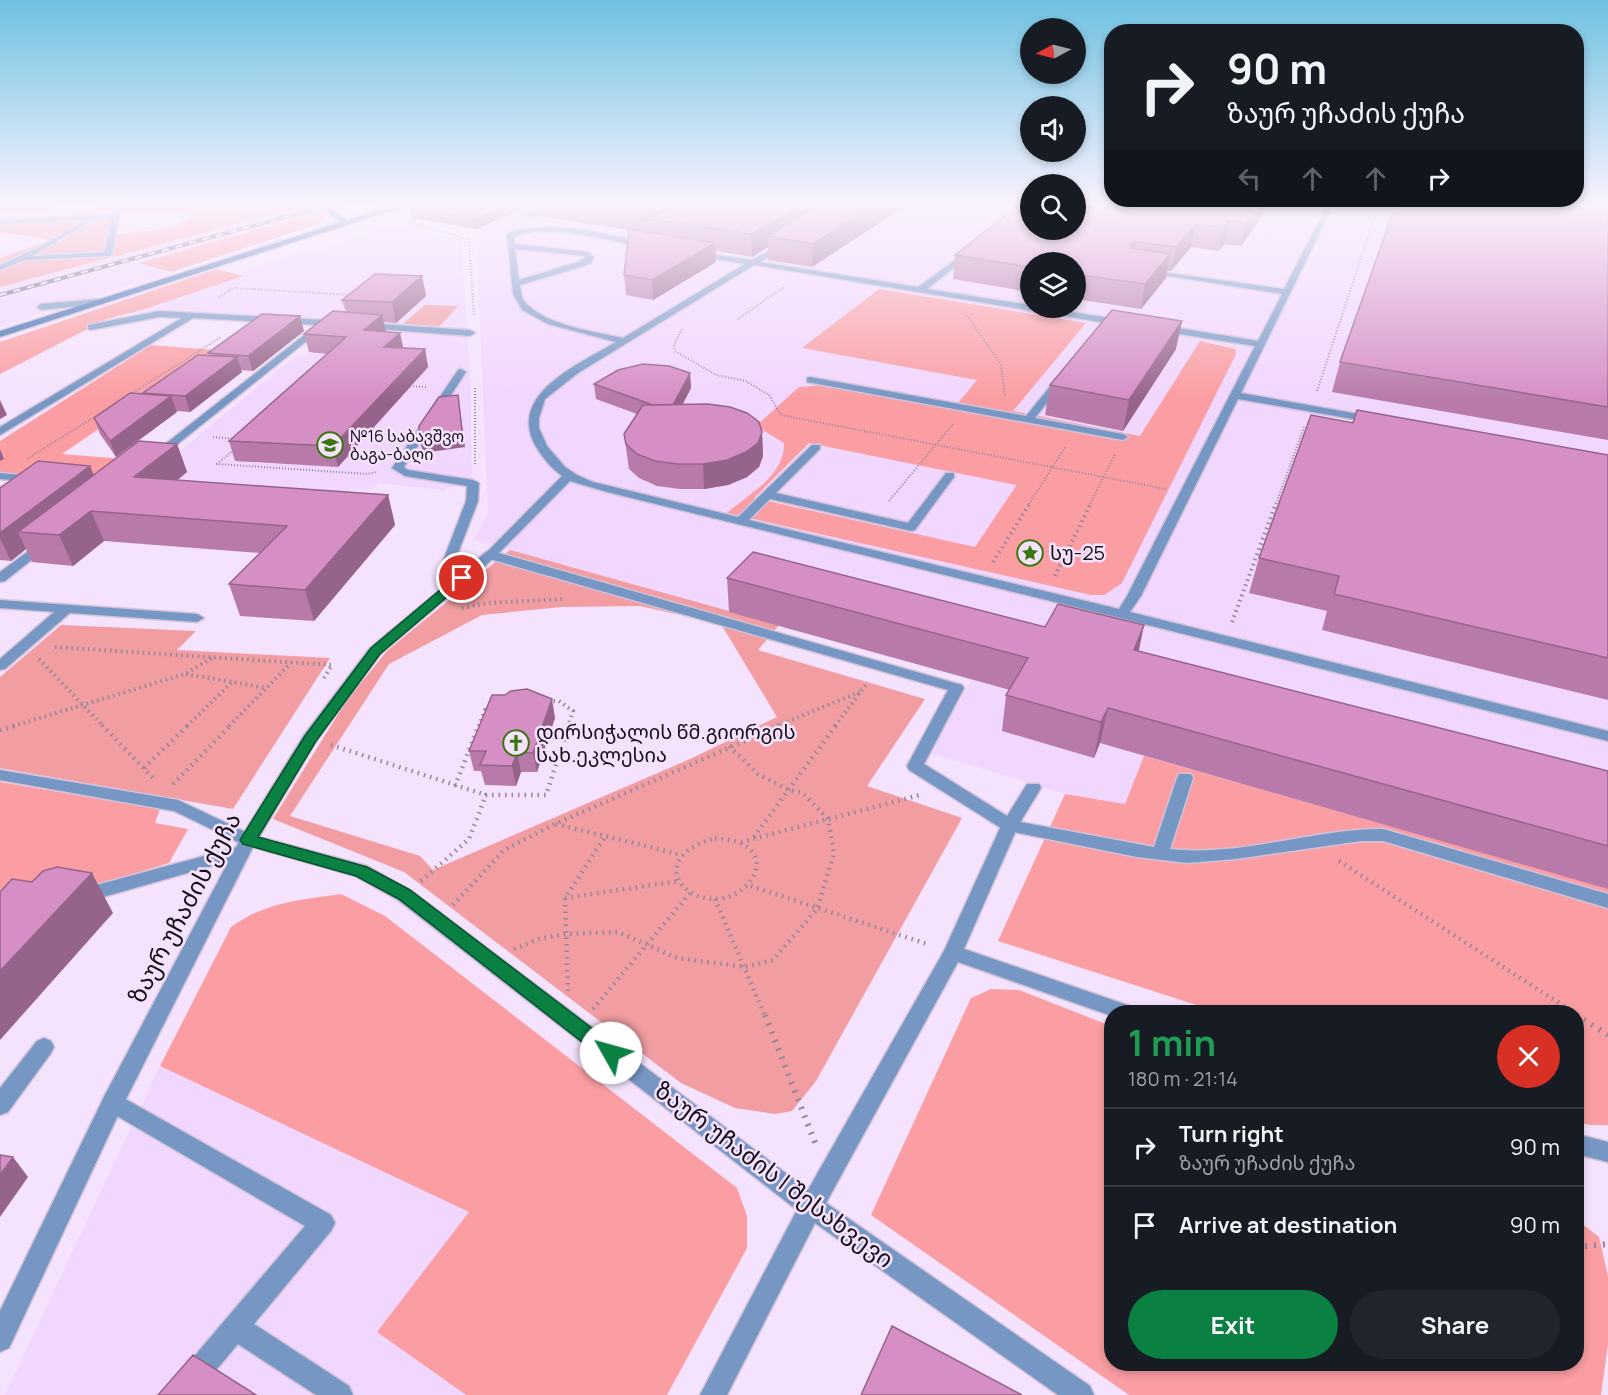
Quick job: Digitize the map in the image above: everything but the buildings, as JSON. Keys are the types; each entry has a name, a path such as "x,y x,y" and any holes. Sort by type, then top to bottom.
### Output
{"main road":[{"path":"0,334 202,269"}],"street":[{"path":"515,269 520,302 530,312 566,327 625,341"},
{"path":"517,283 564,269"},
{"path":"742,269 546,392 535,410 536,435 548,459 569,476 611,490 1122,614 1608,736"},
{"path":"793,269 1133,324"},
{"path":"920,290 946,269"},
{"path":"1122,614 1134,596 1184,492 1298,269"},
{"path":"1132,270 1286,292"},
{"path":"41,307 99,302"},
{"path":"91,327 159,314 330,323 149,461"},
{"path":"0,432 191,316"},
{"path":"1103,330 1111,321"},
{"path":"358,325 470,333"},
{"path":"1145,326 1259,345"},
{"path":"461,372 398,468 405,473 473,483 471,501 448,561 450,569 462,578"},
{"path":"1028,420 1065,375"},
{"path":"810,380 1123,437"},
{"path":"1233,395 1391,423"},
{"path":"740,522 816,447"},
{"path":"767,495 911,527 950,475"},
{"path":"0,476 46,481"},
{"name":"ზაურ უჩაძის ქუჩა","path":"0,1339 113,1102 245,846 310,739 375,651 490,555 569,476"},
{"path":"0,578 54,536"},
{"path":"490,555 957,688 915,766 1010,826 1137,851 1187,857 1226,854 1360,835 1383,835 1608,901"},
{"path":"0,604 197,618"},
{"path":"0,666 66,609"},
{"name":"ზაურ უჩაძის I შესახვევი","path":"0,775 168,798 245,846 361,871 404,895 811,1207 1081,1395"},
{"path":"1160,854 1185,778"},
{"path":"713,1395 811,1207 953,953 1010,826 1033,788"},
{"path":"67,900 245,846"},
{"path":"953,953 1104,1005"},
{"path":"0,1105 44,1047"},
{"path":"113,1102 323,1223 178,1395"},
{"path":"1584,1146 1608,1152"},
{"path":"235,1327 340,1395"}],"path":[{"path":"1226,640 1311,409 1357,269"},
{"path":"738,319 806,271"},
{"path":"191,316 233,288 356,295"},
{"path":"957,296 967,317 1001,366 1008,416"},
{"path":"676,309 683,317 682,333 674,345 675,351 716,375 746,381 769,395 781,415 1184,492"},
{"path":"20,464 249,319"},
{"path":"405,386 450,388"},
{"path":"992,562 1077,429"},
{"path":"1054,577 1123,437"},
{"path":"239,445 217,464 368,474 398,468"},
{"path":"874,519 935,445"},
{"path":"414,618 487,603 566,599"},
{"path":"25,645 332,665"},
{"path":"25,645 144,768 168,798 292,662"},
{"path":"0,730 185,674 213,657"},
{"path":"754,837 881,666"},
{"path":"185,674 267,688"},
{"path":"144,768 232,682"},
{"path":"438,921 504,850 555,824 729,746 860,692"},
{"path":"310,739 486,795 546,795 573,711 560,701 540,700"},
{"path":"455,786 485,710 493,707"},
{"path":"488,959 539,939 567,934 618,932 650,944 676,958 746,967 773,960 817,909 834,853 828,819 803,793 789,790 758,774 729,746"},
{"path":"741,843 754,837 949,787"},
{"path":"404,895 469,839 486,795"},
{"path":"555,824 604,838 682,855"},
{"path":"573,1025 565,898 604,838"},
{"path":"722,839 741,843 757,857 758,867 757,877 741,893 715,899 690,893 679,881 676,873 682,855 690,847 702,841 722,839"},
{"path":"1310,843 1561,1005"},
{"path":"565,898 679,881"},
{"path":"751,885 953,953"},
{"path":"573,1025 650,944 690,893"},
{"path":"715,899 746,967 828,1177"},
{"path":"1584,1020 1608,1035"},
{"path":"1584,1246 1608,1244"}],"shaded area":[{"path":"0,269 65,269 64,270 0,287"},
{"path":"68,269 162,269 171,272 0,327 0,287"},
{"path":"161,269 180,269 171,272"},
{"path":"217,269 243,276 142,310 107,319 0,374 0,342"},
{"name":"№16 საბავშვო ბაგა-ბაღი","path":"249,269 463,269 470,365 472,479 444,490 378,483 371,490 351,488 336,504 137,487 296,355 309,355 348,322 144,309 165,298"},
{"path":"478,269 1020,269 1020,318 1086,318 1086,269 1608,269 1608,888 1144,756 1125,804 1065,794 928,752 972,680 474,540 488,513"},
{"path":"879,289 1020,312 1020,318 1056,318 1086,323 1013,411 1140,436 1200,341 1235,349 1236,354 1122,583 1104,595 1091,595 727,513 764,483 779,465 784,443 756,426 799,387 823,385 953,409 977,380 802,348","holes":["809,443 1016,486 975,547 754,498"]},
{"path":"425,305 458,306 440,326 403,324"},
{"path":"151,345 214,350 62,454 124,459 94,481 0,473 0,441"},
{"path":"510,550 779,625 758,650 925,699 867,786 962,818 816,1081 792,1111 775,1114 735,1108 681,1083 404,872 273,819 347,700 387,651","holes":["640,606 721,624 777,717 690,759 433,870 420,856 290,816 389,664 482,615 561,607"]},
{"path":"61,625 196,631 177,650 330,658 233,809 0,768 0,677"},
{"path":"1144,756 1608,888 1608,1125 1584,1124 1584,1005 1196,1005 998,941 1065,794 1125,804"},
{"path":"0,782 160,809 155,823 188,829 169,863 0,915"},
{"path":"341,894 385,916 737,1188 747,1216 747,1248 667,1395 466,1395 377,1332 469,1212 160,1066 231,927 257,912 283,903"},
{"path":"991,989 1019,990 1104,1023 1104,1371 1584,1371 1584,1225 1599,1237 1608,1276 1608,1344 1601,1395 1129,1395 871,1215 971,998"},
{"path":"160,1066 470,1212 377,1332 466,1395 5,1395"}],"railway":[{"path":"0,295 95,269"}],"place":[{"name":"№16 საბავშვო ბაგა-ბაღი","path":"330,445"},
{"name":"სუ-25","path":"1030,553"},
{"name":"დირსიჭალის წმ.გიორგის სახ.ეკლესია","path":"516,743"}],"route":[{"path":"462,578 375,651 310,739 248,840 361,871 404,895 611,1053"}]}
